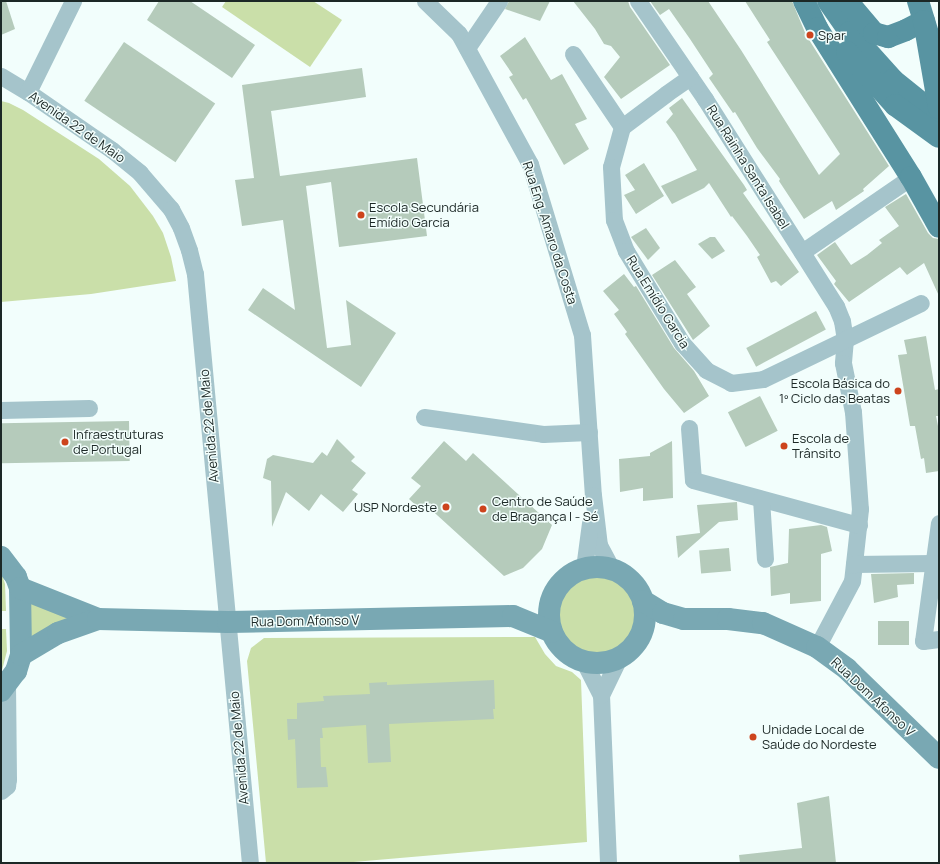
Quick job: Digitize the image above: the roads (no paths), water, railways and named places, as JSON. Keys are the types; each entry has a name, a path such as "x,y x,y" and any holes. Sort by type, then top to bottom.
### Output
{"main road":[{"path":"804,1 817,28 911,177 939,227"},
{"path":"810,1 844,37 893,80 939,117"},
{"path":"828,1 844,37 864,73 895,105 939,137"},
{"path":"847,1 874,33 888,37 906,30 921,11"},
{"path":"921,11 939,38"},
{"path":"921,11 939,72"},
{"path":"921,11 939,108"}],"street":[{"path":"28,92 73,1"},
{"name":"Rua Eng. Amaro da Costa","path":"425,1 459,34 530,164 582,335 593,495 599,545 612,569"},
{"path":"466,48 499,1"},
{"name":"Rua Rainha Santa Isabel","path":"638,1 690,77 802,252 836,306 842,321 845,339 843,363 853,412 860,509 859,525 852,581 816,647"},
{"path":"573,54 622,127 690,77"},
{"name":"Avenida 22 de Maio","path":"1,76 28,92 112,150 140,174 171,209 181,228 195,274 250,863"},
{"name":"Rua Emídio Garcia","path":"622,127 611,167 614,220 626,251 682,343 706,370 731,383 763,379 921,303"},
{"path":"802,252 911,177"},
{"path":"1,410 89,408"},
{"path":"424,416 543,434 589,432"},
{"path":"689,428 693,480 859,525"},
{"name":"Rua Eng. Amaro da Costa","path":"584,568 593,495"},
{"path":"761,499 765,559"},
{"path":"939,523 924,641 939,639"},
{"path":"1,557 16,577 20,588 21,655 16,671 4,687 8,779 6,786 1,791"},
{"path":"854,564 933,564"},
{"path":"598,567 612,569 631,582 643,601 644,620 638,639 630,650 619,658 608,662 584,662 564,651 552,632 549,614 552,597 560,584 571,574 584,568 598,567"},
{"name":"Rua Dom Afonso V","path":"20,588 98,620"},
{"name":"Rua Dom Afonso V","path":"513,616 552,597"},
{"name":"Rua Dom Afonso V","path":"643,601 663,613 684,619 728,619 763,623 816,647 846,669 939,758"},
{"name":"Rua Dom Afonso V","path":"21,655 58,634 98,620 228,622 513,616 552,632"},
{"path":"638,639 664,624 684,619"},
{"path":"601,695 619,658"},
{"path":"584,662 601,695 608,863"}],"place":[{"name":"Spar","path":"810,35"},
{"name":"Escola Secundária Emídio Garcia","path":"361,215"},
{"name":"Escola Básica do 1º Ciclo das Beatas","path":"898,391"},
{"name":"Infraestruturas de Portugal","path":"65,442"},
{"name":"Escola de Trânsito","path":"784,446"},
{"name":"USP Nordeste","path":"446,507"},
{"name":"Centro de Saúde de Bragança I - Sé","path":"483,509"},
{"name":"Unidade Local de Saúde do Nordeste","path":"753,737"}]}
